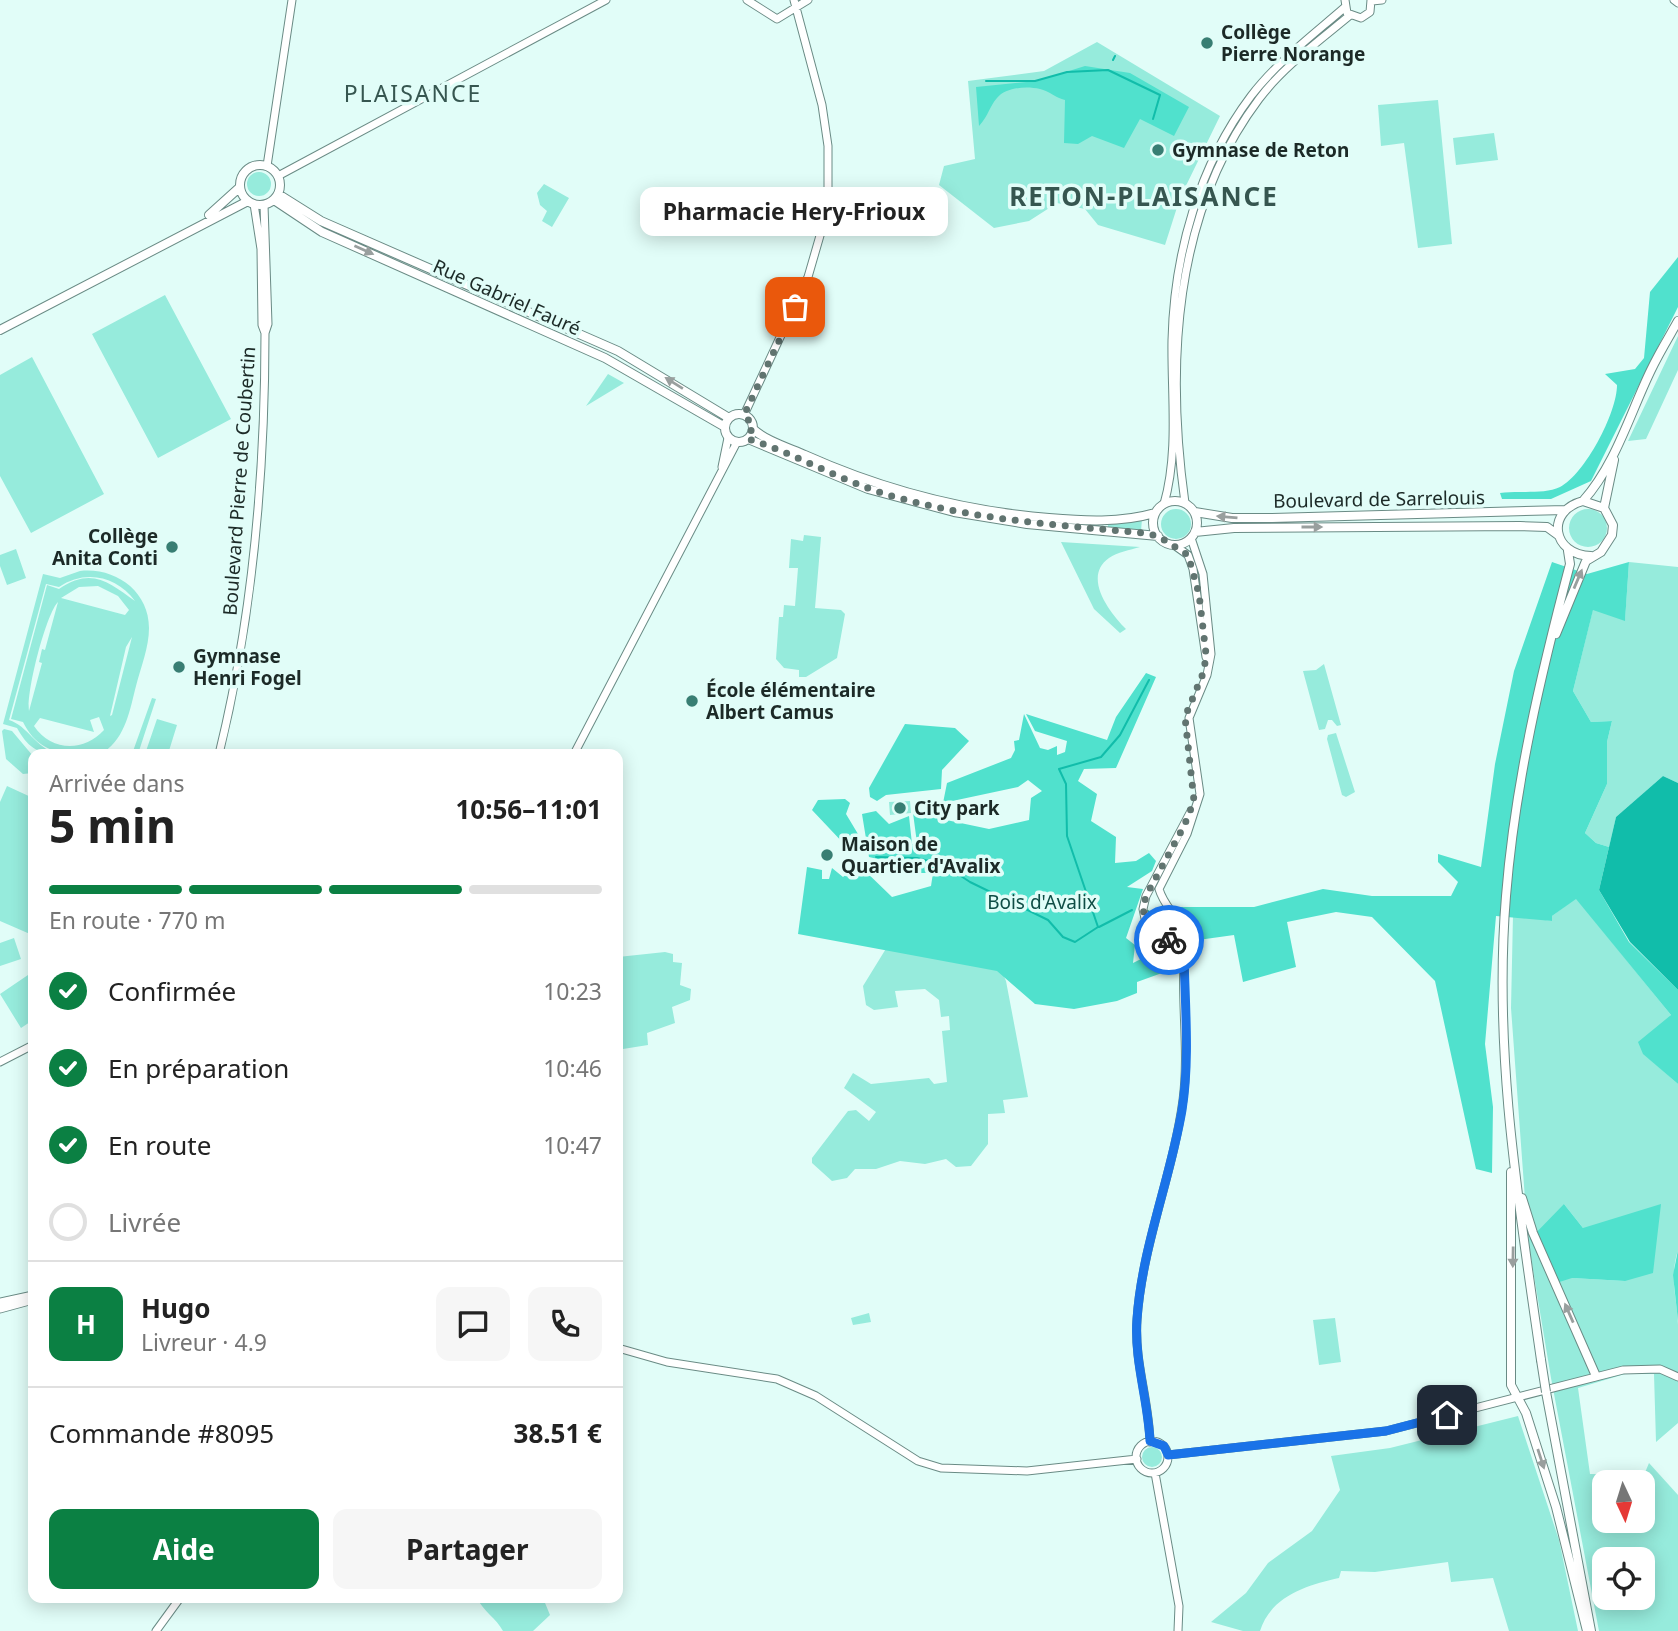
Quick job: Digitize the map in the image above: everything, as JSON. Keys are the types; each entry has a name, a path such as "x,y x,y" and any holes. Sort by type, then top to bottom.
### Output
{"main road":[{"path":"0,330 197,226 276,197 278,176 267,166 255,166 245,171 240,187 197,226"},
{"path":"240,187 255,203"},
{"name":"Rue Gabriel Fauré","path":"276,197 321,221 618,351 727,423"},
{"name":"Rue Gabriel Fauré","path":"276,197 322,232 605,358 727,423"},
{"path":"1589,1631 1541,1360 1513,1165 1504,1027 1506,898 1523,757 1542,668 1570,564 1568,551 1558,536 1559,522 1565,510 1583,501 1595,488 1619,444 1652,368 1678,321"},
{"path":"748,439 753,429 750,419 744,415 727,423 732,440 748,439 868,489 954,512 1027,524 1158,536 1174,545 1193,535 1195,513 1185,503 1170,501 1164,504 1155,513 1153,525 1158,536"},
{"path":"753,429 849,474 903,492 975,510 1095,522 1155,513"},
{"path":"1604,508 1619,444"},
{"path":"1542,668 1583,568 1591,556 1608,545 1612,535 1610,516 1604,508 1583,501"},
{"name":"Boulevard de Sarrelouis","path":"1195,513 1272,518 1565,510"},
{"name":"Boulevard de Sarrelouis","path":"1193,535 1234,528 1520,526 1547,527 1558,536"},
{"path":"1568,551 1579,556 1591,556"},
{"path":"1513,1165 1533,1233 1596,1376"},
{"path":"1513,1165 1509,1180 1514,1244 1511,1385 1526,1413 1556,1507 1589,1631"}],"street":[{"path":"267,166 292,0"},
{"path":"278,176 606,0"},
{"path":"747,0 777,19 794,4 808,0"},
{"path":"1185,503 1178,466 1180,298 1194,228 1219,166 1260,97 1349,16 1366,16 1372,1 1382,0"},
{"path":"744,415 808,276 828,208 828,146 822,105 804,31 794,4"},
{"path":"1164,504 1172,467 1173,299 1187,225 1213,162 1251,96 1344,4 1349,16"},
{"name":"Boulevard Pierre de Coubertin","path":"220,749 248,590 265,386 261,248 255,203"},
{"path":"576,749 722,467 732,440"},
{"path":"1150,1441 1135,1342 1140,1282 1174,1154 1184,1098 1186,940 1181,921 1162,899 1159,889 1187,835 1200,794 1189,718 1208,675 1211,643 1203,574 1193,535"},
{"path":"1174,545 1188,555 1193,569 1205,639 1204,671 1188,706 1184,723 1195,793 1191,812 1146,896 1143,909 1146,923 1173,942 1184,955"},
{"path":"0,1062 28,1048"},
{"path":"0,1303 28,1299"},
{"path":"0,1309 28,1300"},
{"path":"623,1349 667,1362 777,1378 816,1396 918,1461 941,1468 1027,1471 1137,1459"},
{"path":"1168,1455 1386,1431 1596,1376 1643,1367 1660,1369 1678,1377"},
{"path":"1150,1441 1164,1446 1168,1455 1164,1468 1156,1473"},
{"path":"1150,1441 1138,1450 1137,1459 1141,1468 1156,1473"},
{"path":"1156,1473 1179,1606 1178,1631"},
{"path":"156,1631 176,1603"}],"shaded area":[{"path":"1097,42 1220,116 1180,198 1165,245 1098,225 1085,209 1057,203 1029,221 994,228 939,185 944,166 975,159 968,81 1044,71"},
{"path":"1438,100 1452,244 1418,248 1404,143 1381,146 1378,105"},
{"path":"1494,133 1498,160 1456,165 1453,138"},
{"path":"259,172 270,179 271,184 264,195 259,196 248,189 247,184 254,173"},
{"path":"544,184 569,198 552,227 542,221 547,211 540,205 537,193"},
{"path":"165,295 231,419 158,458 92,334"},
{"path":"1678,336 1678,370 1646,439 1628,441"},
{"path":"32,357 104,494 31,533 0,476 0,375"},
{"path":"608,374 624,383 586,406"},
{"path":"1176,509 1187,513 1191,524 1187,535 1176,539 1165,535 1161,524 1165,513"},
{"path":"1588,509 1601,515 1607,528 1601,541 1588,547 1575,541 1569,528 1575,515"},
{"path":"1142,519 1141,531 1108,527 1108,523"},
{"path":"804,535 821,537 815,608 841,610 845,614 837,658 806,677 799,677 799,670 784,668 776,659 779,617 783,617 784,605 795,606 798,568 789,568 791,539 803,541"},
{"path":"1061,542 1140,547 1109,558 1101,566 1098,575 1098,585 1106,605 1126,629 1120,633 1094,609"},
{"path":"16,549 26,578 7,585 0,566 0,555"},
{"path":"1629,562 1678,567 1678,783 1663,776 1616,817 1609,847 1596,843 1585,833 1607,784 1607,742 1612,721 1591,722 1573,691 1593,609 1625,620"},
{"path":"80,571 106,573 128,584 143,603 149,628 148,642 126,722 117,739 108,749 51,749 36,740 23,722 11,719 47,585 59,589 71,582 91,578 109,583 135,601 119,586 100,578 90,577 79,578 59,587 46,584 9,720 46,749 35,749 17,728 3,724 43,574 60,578","holes":["98,586 118,596 129,610 125,615 61,598 79,587","58,602 45,650 42,649 39,662 42,663 29,711 34,671 43,637","132,637 112,715 110,716 126,647","99,717 104,730 87,743 77,745 58,744 49,740 34,726 40,718 94,732 90,720"]},
{"path":"1324,664 1341,725 1337,726 1332,720 1328,720 1325,729 1319,730 1303,671 1316,670"},
{"path":"152,698 156,699 140,749 134,749"},
{"path":"157,719 177,725 170,749 147,749"},
{"path":"2,731 12,731 28,750 28,774 23,774 6,759"},
{"path":"1336,733 1355,792 1346,797 1342,795 1327,739 1328,735"},
{"path":"1663,776 1678,783 1678,990 1630,942 1599,890 1616,817"},
{"path":"7,786 28,796 28,933 0,921 0,802"},
{"name":"City park","path":"910,801 911,813 890,815 889,802"},
{"path":"1576,898 1671,1015 1644,1054 1678,1084 1678,1250 1674,1279 1678,1325 1678,1423 1656,1442 1654,1374 1625,1374 1578,1388 1592,1474 1592,1533 1656,1533 1656,1471 1678,1495 1678,1631 1599,1631 1595,1610 1655,1610 1655,1547 1592,1547 1592,1594 1551,1378 1528,1240 1511,1008 1513,915 1552,921 1552,916","holes":["1564,1204 1625,1281 1572,1278"]},
{"path":"14,938 21,959 0,966 0,943"},
{"path":"887,947 1000,967 1006,981 1028,1097 1003,1100 1005,1113 988,1114 988,1144 971,1166 956,1167 946,1159 925,1164 900,1161 876,1169 855,1169 847,1178 832,1181 812,1163 812,1158 848,1111 856,1110 869,1121 876,1112 844,1088 853,1073 871,1084 929,1078 934,1084 947,1082 942,1031 950,1030 949,1016 941,1017 939,1000 925,989 895,991 898,1007 874,1010 866,1005 863,986"},
{"path":"665,952 673,954 673,962 682,963 680,985 691,989 690,1000 672,1007 675,1023 647,1033 648,1045 623,1049 623,956"},
{"path":"28,975 28,1023 21,1028 0,994"},
{"path":"869,1313 871,1322 853,1325 851,1318"},
{"path":"1335,1318 1341,1362 1319,1365 1313,1320"},
{"path":"1518,1416 1559,1540 1578,1631 1509,1631 1493,1578 1451,1582 1448,1562 1375,1572 1341,1571 1339,1578 1315,1584 1281,1601 1265,1619 1260,1631 1243,1631 1211,1622 1246,1593 1268,1563 1312,1531 1340,1490 1331,1456 1390,1448"},
{"path":"1152,1447 1159,1450 1162,1457 1159,1464 1152,1467 1145,1464 1142,1457 1145,1450"},
{"path":"1649,1463 1655,1470 1646,1470"},
{"path":"480,1603 545,1603 550,1615 533,1631 503,1631"}],"green space":[{"path":"1085,66 1130,73 1189,107 1174,136 1140,119 1124,148 1092,136 1078,144 1064,143 1065,100 1043,90 1029,88 1017,88 1001,94 979,126 976,87 1037,81"},
{"path":"1678,257 1678,307 1591,481 1551,499 1502,499 1500,493 1546,491 1560,487 1579,470 1598,442 1616,397 1617,385 1605,374 1635,369 1644,358 1650,292"},
{"path":"1552,562 1587,574 1629,562 1625,621 1593,610 1573,691 1591,722 1612,721 1607,742 1607,784 1585,833 1596,843 1609,847 1599,890 1629,942 1678,990 1678,1084 1643,1054 1638,1042 1671,1015 1576,899 1552,916 1552,921 1496,916 1485,1044 1493,1107 1492,1173 1476,1169 1435,981 1372,917 1336,912 1287,922 1296,967 1243,982 1234,935 1191,941 1187,914 1176,907 1254,907 1323,889 1372,896 1451,896 1458,882 1438,862 1438,854 1481,867 1495,764 1514,671"},
{"name":"Bois d'Avalix","path":"1146,673 1156,677 1116,768 1084,769 1078,781 1097,794 1091,821 1116,837 1115,863 1136,861 1149,853 1156,861 1152,871 1127,887 1143,889 1126,938 1135,945 1133,963 1169,945 1177,958 1173,969 1137,982 1137,993 1117,1001 1074,1009 1035,1004 997,971 798,934 807,867 822,870 822,879 829,879 832,868 843,877 859,865 892,897 931,886 933,873 884,873 886,861 869,857 862,814 876,811 889,824 909,816 912,844 917,843 913,813 989,829 1029,820 1031,798 1042,791 1028,780 1018,787 943,803 947,783 1011,758 1015,750 1014,741 1019,740 1024,714 1040,748 1048,750 1057,746 1057,755 1065,752 1067,741 1035,731 1026,714 1107,740 1116,717"},
{"path":"905,724 955,728 969,741 942,770 941,789 886,795 877,801 870,797 869,788"},
{"path":"845,799 850,803 846,814 858,834 846,846 812,810 818,800"},
{"path":"1564,1204 1583,1228 1661,1204 1653,1273 1625,1281 1572,1278 1553,1284 1530,1239"},
{"path":"1678,1250 1678,1321 1673,1275"}],"waterway":[{"path":"1113,60 1115,56"},
{"path":"986,81 1035,81 1067,72 1108,70 1160,95 1153,119"},
{"path":"876,857 917,858 944,865 970,882 1048,920 1063,937 1075,942 1098,927 1067,836 1066,784 1059,769 1101,757 1120,735 1149,680"},
{"path":"1099,927 1132,910"},
{"path":"1148,911 1174,930"}],"way so far":[{"path":"795,307 744,415 753,425 748,439 839,478 928,506 1027,524 1144,533 1158,536 1188,555 1199,594 1206,654 1204,671 1188,706 1184,723 1195,783 1194,801 1184,826 1146,896 1143,909 1146,923 1169,940"}],"place":[{"name":"Collège Pierre Norange","path":"1207,43"},
{"name":"Gymnase de Reton","path":"1158,150"},
{"name":"Pharmacie Hery-Frioux","path":"795,307"},
{"name":"Collège Anita Conti","path":"172,547"},
{"name":"Gymnase Henri Fogel","path":"179,667"},
{"name":"École élémentaire Albert Camus","path":"692,701"},
{"name":"City park","path":"900,808"},
{"name":"Maison de Quartier d'Avalix","path":"827,855"}],"district":[{"name":"PLAISANCE","path":"413,93"},
{"name":"RETON-PLAISANCE","path":"1144,196"}],"route":[{"path":"1169,940 1184,955 1184,1098 1174,1154 1140,1282 1135,1342 1150,1441 1164,1446 1168,1455 1386,1431 1447,1415"}]}
